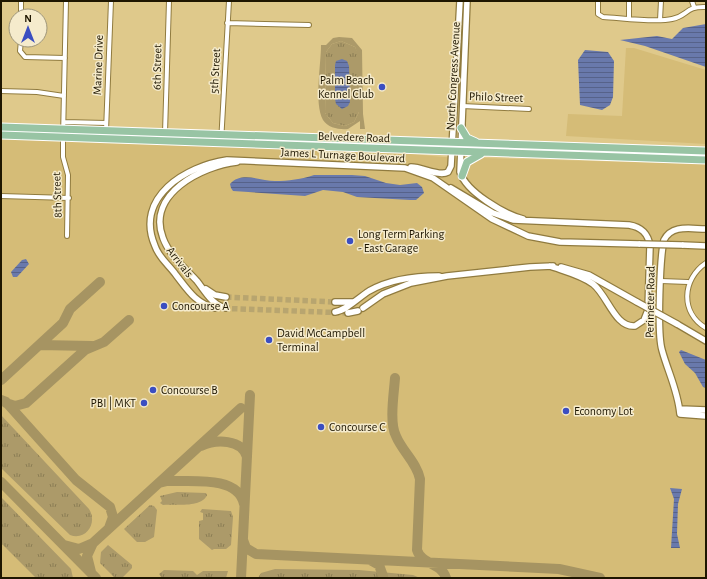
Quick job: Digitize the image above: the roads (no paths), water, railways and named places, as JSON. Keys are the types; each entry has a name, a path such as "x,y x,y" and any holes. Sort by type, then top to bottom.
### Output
{"main road":[{"name":"Belvedere Road","path":"1,127 106,127 222,135 706,151"},
{"path":"461,128 469,139 482,144"},
{"name":"Belvedere Road","path":"1,135 706,160"},
{"path":"609,157 624,153 628,149"},
{"path":"462,176 468,161 484,152"}],"street":[{"name":"8th Street","path":"66,1 63,157 68,175 69,198 67,236"},
{"name":"Marine Drive","path":"106,127 111,1"},
{"name":"6th Street","path":"165,132 169,1"},
{"name":"5th Street","path":"221,143 229,1"},
{"name":"North Congress Avenue","path":"399,167 421,167 437,174 446,173 451,166 460,1"},
{"name":"North Congress Avenue","path":"462,176 460,152 467,1"},
{"path":"598,1 598,12 600,16 660,20 677,18 694,7 706,7"},
{"path":"629,1 629,18"},
{"path":"660,20 661,1"},
{"path":"692,1 694,7"},
{"path":"227,23 309,24"},
{"path":"20,48 20,51 25,57 65,58"},
{"path":"1,91 37,92 64,96"},
{"name":"Philo Street","path":"462,106 529,108"},
{"name":"Arrivals","path":"215,308 194,297 159,255 151,232 152,214 156,201 165,190 187,172 214,162 234,159 248,161"},
{"path":"226,308 212,300 168,249 162,237 160,218 166,201 184,182 201,172 218,165 248,161"},
{"name":"James L Turnage Boulevard","path":"248,161 399,167 422,173 442,183 492,219 528,236 560,242 706,246"},
{"path":"462,176 477,193 502,210 518,217 539,222"},
{"path":"442,183 459,191 501,216 520,221 632,226 644,231 650,246 648,310 646,318 635,326 623,324 617,318 604,295 594,285 581,277 550,266"},
{"path":"1,196 69,198"},
{"name":"Perimeter Road","path":"680,412 677,392 660,341 663,244 666,236 677,229 706,229"},
{"path":"706,263 700,267 688,282 689,305 697,320 706,328"},
{"path":"335,312 380,286 398,280 550,266 566,268 585,274 706,341"},
{"path":"348,313 360,309 393,289 411,283 447,276"},
{"path":"661,281 688,282"},
{"path":"199,284 213,294 226,297"},
{"path":"335,302 353,302"},
{"path":"680,412 706,410"},
{"path":"680,412 706,416"}],"water":[{"path":"706,24 706,67 645,46 620,40 657,36 672,39 683,28"},
{"path":"585,50 608,52 614,61 613,97 610,105 602,110 580,105 578,60"},
{"path":"342,59 347,61 349,66 350,102 348,106 342,109 336,104 335,99 335,65 336,61"},
{"path":"314,175 365,176 386,183 400,185 417,183 422,187 424,193 416,200 357,197 343,192 323,190 305,196 233,191 230,184 235,180 245,177 269,181 280,181 300,179"},
{"path":"26,259 29,264 17,277 13,277 11,272 22,260"},
{"path":"681,350 706,360 706,388 703,387 695,373 685,364 679,352"},
{"path":"670,488 682,489 678,504 677,534 680,548 671,548 674,499"}],"tunnel":[{"path":"226,297 335,302"},
{"path":"215,308 348,313"}],"place":[{"name":"Palm Beach Kennel Club","path":"382,87"},
{"name":"Long Term Parking - East Garage","path":"350,241"},
{"name":"Concourse A","path":"164,306"},
{"name":"David McCampbell Terminal","path":"269,340"},
{"name":"Concourse B","path":"153,390"},
{"name":"PBI | MKT","path":"144,403"},
{"name":"Economy Lot","path":"566,411"},
{"name":"Concourse C","path":"321,427"}]}
